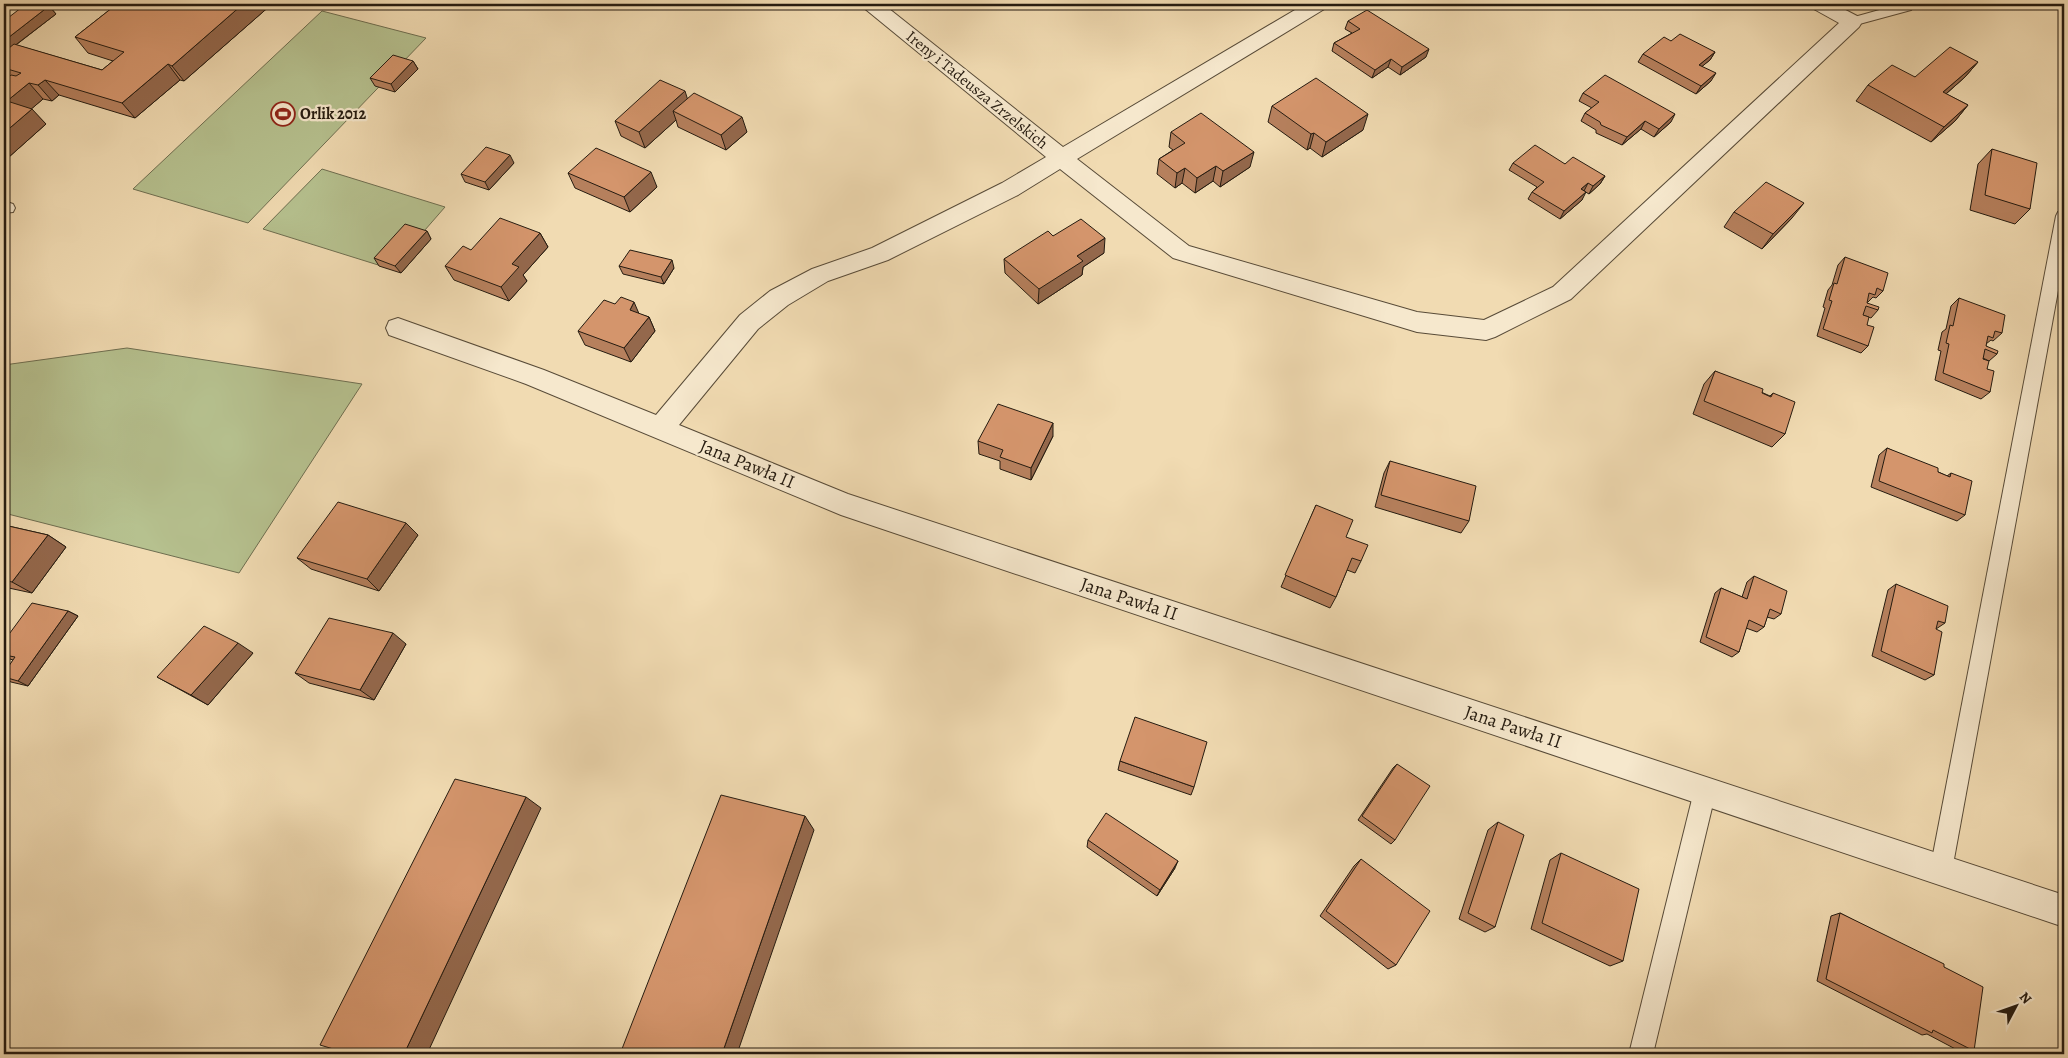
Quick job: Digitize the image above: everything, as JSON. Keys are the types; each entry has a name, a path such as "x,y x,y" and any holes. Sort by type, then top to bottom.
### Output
{"street":[{"name":"Ireny i Tadeusza Zrzelskich","path":"871,4 1181,252 1418,322 1486,330 1562,293 1852,22"},
{"path":"661,428 749,322 779,298 820,275 880,254 1010,189 1060,157 1319,4"},
{"path":"1819,4 1852,22"},
{"name":"Jana Pawła II","path":"398,328 535,377 841,503 2064,911"}],"lane":[{"path":"1852,22 1906,7 1910,4"},
{"path":"1941,870 2064,216"},
{"path":"1641,1054 1704,791"}],"green space":[{"name":"Orlik 2012","path":"322,11 426,38 248,223 133,189"},
{"path":"322,169 445,207 391,269 263,229"},
{"path":"127,348 362,384 239,573 4,513 4,365"}],"building":[{"path":"26,4 49,6 4,41 4,21"},
{"path":"117,4 243,4 172,66 168,64 122,103 45,80 38,85 29,83 7,101 32,109 4,133 4,81 11,75 16,76 21,73 4,68 4,52 14,44 102,70 124,52 75,37"},
{"path":"1367,10 1429,49 1402,67 1391,59 1375,70 1334,43 1360,29 1348,21"},
{"path":"1680,34 1715,52 1699,65 1716,73 1701,86 1643,54 1664,37 1671,41"},
{"path":"1950,47 1978,62 1943,92 1968,105 1944,127 1868,85 1892,65 1915,77"},
{"path":"393,55 413,61 391,84 370,78"},
{"path":"1605,75 1675,114 1659,129 1645,121 1627,137 1601,125 1600,122 1585,113 1599,102 1583,93"},
{"path":"1316,78 1368,114 1326,142 1314,133 1311,134 1272,106"},
{"path":"660,80 685,91 639,132 615,121"},
{"path":"694,93 742,117 721,135 673,111"},
{"path":"1201,113 1254,152 1223,171 1216,166 1197,178 1185,168 1177,173 1159,159 1185,143 1171,132"},
{"path":"1535,145 1565,164 1573,157 1605,176 1593,186 1588,183 1581,189 1586,192 1564,211 1532,192 1544,182 1513,163"},
{"path":"486,147 510,155 485,182 461,174"},
{"path":"596,148 651,172 624,197 568,173"},
{"path":"1992,149 2037,163 2030,209 1985,195"},
{"path":"1766,182 1804,203 1773,234 1734,212"},
{"path":"500,218 540,233 512,264 519,267 501,287 445,266 463,246 471,250"},
{"path":"1081,219 1105,238 1077,256 1083,261 1039,289 1004,259 1048,231 1053,236"},
{"path":"405,224 427,231 395,266 374,258"},
{"path":"630,250 672,260 661,277 619,266"},
{"path":"1845,257 1888,273 1883,291 1877,288 1875,295 1869,293 1867,303 1879,307 1878,310 1866,306 1863,315 1869,317 1867,325 1874,327 1868,346 1823,329 1832,301 1829,300 1834,283 1837,284"},
{"path":"621,297 634,302 630,310 649,317 624,348 578,331 604,300 615,304"},
{"path":"1959,298 2005,315 2002,333 1995,331 1993,338 1988,336 1986,346 1998,351 1997,354 1985,349 1983,359 1989,361 1987,369 1994,371 1990,392 1943,373 1949,344 1946,343 1950,325 1953,326"},
{"path":"1715,371 1763,389 1762,393 1771,397 1773,393 1795,402 1785,434 1704,401"},
{"path":"998,404 1053,423 1031,468 1000,457 1003,450 978,441"},
{"path":"1887,448 1938,468 1938,472 1950,477 1951,473 1972,481 1965,515 1879,481"},
{"path":"1390,461 1476,486 1469,521 1381,495"},
{"path":"338,502 406,523 367,579 297,558"},
{"path":"1316,505 1353,520 1346,537 1368,545 1361,561 1352,558 1336,597 1285,575"},
{"path":"4,525 48,535 12,582 4,580"},
{"path":"1754,576 1787,591 1781,614 1770,609 1764,627 1749,620 1739,652 1706,637 1721,588 1747,599"},
{"path":"1896,584 1948,606 1945,623 1938,621 1936,629 1942,632 1934,675 1881,651"},
{"path":"32,603 68,611 18,681 4,677 4,673 15,657 4,655 4,641"},
{"path":"329,618 393,633 360,690 295,673"},
{"path":"204,626 238,643 191,695 157,677"},
{"path":"1135,717 1207,742 1194,787 1120,761"},
{"path":"1397,764 1430,786 1395,840 1362,816"},
{"path":"455,779 526,797 404,1054 350,1054 320,1045"},
{"path":"721,795 805,816 722,1054 620,1054"},
{"path":"1106,813 1178,861 1160,890 1088,840"},
{"path":"1498,822 1524,835 1495,927 1468,913"},
{"path":"1561,853 1639,889 1623,961 1542,923"},
{"path":"1361,859 1430,911 1396,965 1326,911"},
{"path":"1840,913 1944,964 1944,967 1983,987 1974,1051 1933,1030 1932,1033 1826,979"}],"place":[{"name":"Orlik 2012","path":"283,114"}]}
